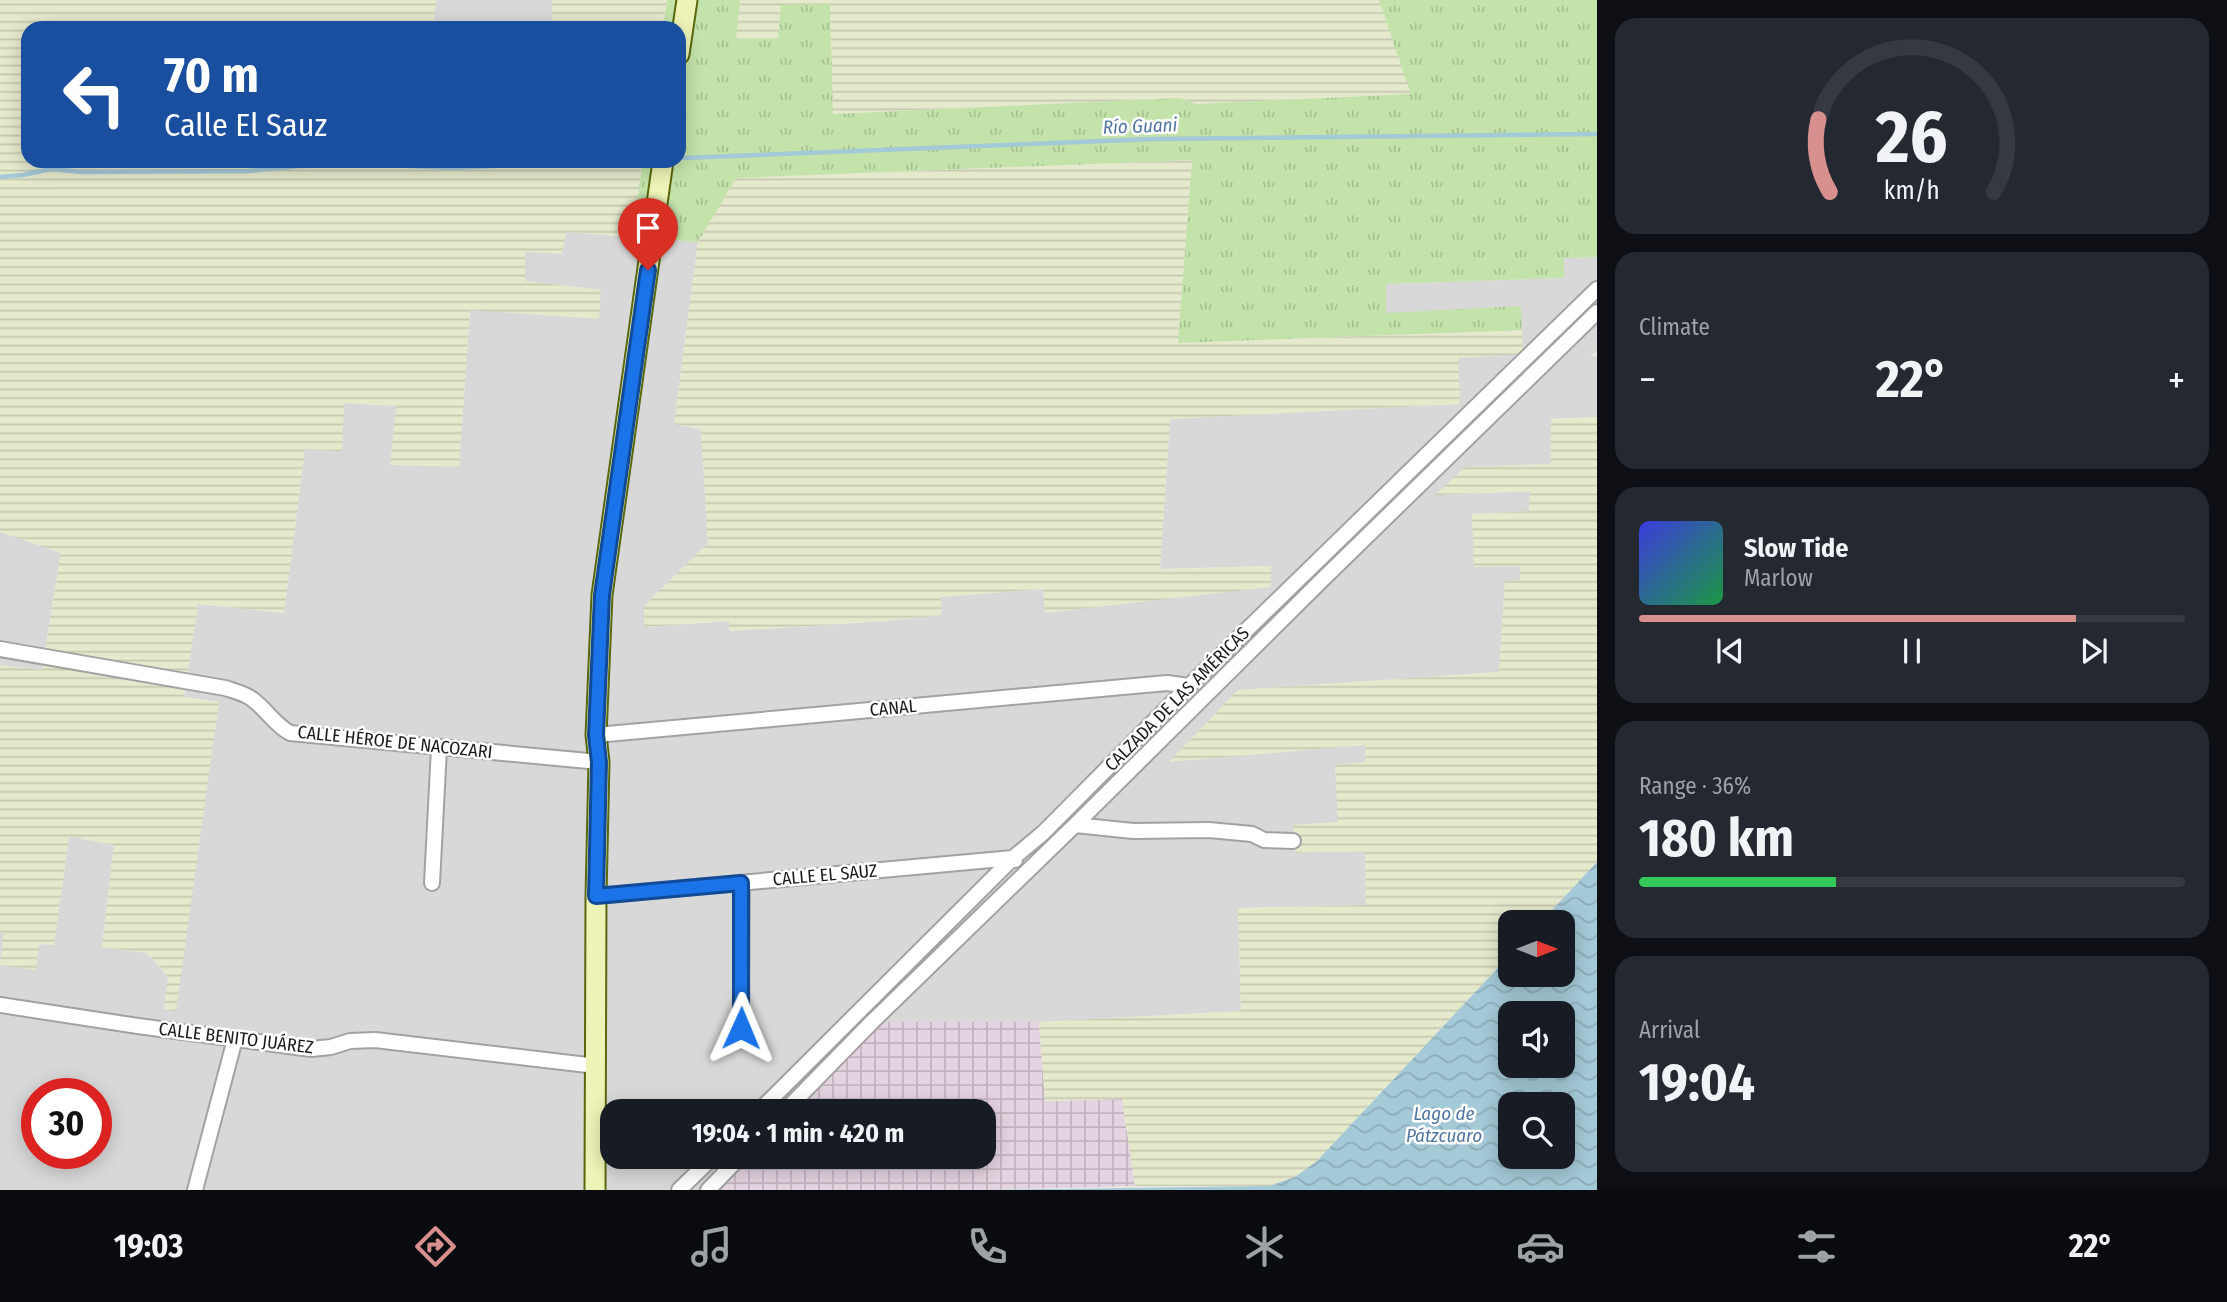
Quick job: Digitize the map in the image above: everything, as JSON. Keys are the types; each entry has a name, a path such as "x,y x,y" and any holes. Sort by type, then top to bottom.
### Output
{"main road":[{"path":"684,21 687,0"},
{"path":"595,1190 599,762 596,735 602,595 662,168"}],"street":[{"name":"CALZADA DE LAS AMÉRICAS","path":"771,1099 1013,858 1043,833 1189,686 1597,289"},
{"path":"1574,312 1585,324"},
{"name":"CALZADA DE LAS AMÉRICAS","path":"797,1099 1322,580 1597,313"},
{"path":"1311,568 1322,580"},
{"name":"CALLE HÉROE DE NACOZARI","path":"0,649 225,688 253,699 277,725 290,733 599,762"},
{"name":"CANAL","path":"596,735 1167,683 1189,686"},
{"path":"432,883 439,748"},
{"path":"1075,825 1133,831 1209,830 1252,834 1264,840 1293,841"},
{"path":"1013,858 1025,873"},
{"name":"CALLE EL SAUZ","path":"596,896 1013,858"},
{"path":"741,883 741,1028"},
{"name":"CALLE BENITO JUÁREZ","path":"0,1005 311,1049 350,1041 375,1041 596,1066"},
{"path":"195,1190 235,1039"},
{"path":"679,1190 701,1169"},
{"path":"708,1190 728,1169"}],"shaded area":[{"path":"436,0 552,0 552,21 434,21"},
{"path":"565,232 698,242 674,424 701,429 708,543 644,606 644,627 729,621 729,631 885,621 941,615 940,597 1044,589 1046,612 1271,566 1160,569 1170,419 1459,404 1458,358 1386,313 1386,284 1563,278 1564,258 1597,257 1597,350 1591,356 1597,356 1597,417 1551,419 1552,464 1465,467 1437,495 1530,491 1530,511 1472,514 1520,565 1520,581 1505,582 1499,672 1238,690 1170,761 1365,745 1366,762 1335,765 1339,822 1294,825 1295,853 1365,851 1366,905 1238,908 1241,1011 1039,1022 872,1022 797,1099 600,1099 600,1169 728,1169 708,1190 0,1190 0,932 39,944 54,945 69,836 114,845 102,947 147,953 168,977 218,702 184,697 198,604 284,613 305,449 344,403 396,406 459,467 470,310 601,290 525,281 525,251"},
{"path":"0,532 61,552 42,670 0,665"},
{"path":"872,1022 1039,1022 1045,1101 1122,1099 1135,1186 981,1190 708,1190 728,1169 996,1169 996,1099 797,1099"}],"green space":[{"path":"0,0 436,0 434,21 21,21 21,168 642,168 632,237 566,232 562,254 525,252 525,281 601,290 599,319 470,310 459,467 390,465 396,406 344,403 342,451 305,449 284,613 198,604 184,697 219,702 176,1011 164,1009 168,977 148,953 102,947 114,845 69,836 54,945 39,944 36,970 0,965 4,933 0,932 0,665 42,670 61,553 0,532"},
{"path":"552,0 667,0 664,21 552,21"},
{"path":"667,0 740,0 736,39 778,38 781,5 830,4 833,114 1180,98 1196,104 1411,94 1379,0 1597,0 1597,257 1564,258 1564,278 1386,284 1386,313 1521,306 1522,330 1178,343 1192,160 736,178 698,242 632,237 642,168 686,168 686,21 664,21"},
{"path":"740,0 1379,0 1412,94 1196,104 1180,98 832,114 778,38 735,39"},
{"path":"1192,160 1178,343 1522,330 1523,354 1458,358 1460,404 1170,419 1160,569 1271,566 1271,587 1045,613 1043,589 941,597 941,615 885,621 729,631 729,621 644,627 644,606 708,543 701,429 674,424 698,242 735,178"},
{"path":"1597,417 1597,862 1552,910 1498,910 1498,968 1317,1161 1295,1177 1269,1186 1135,1186 1122,1099 1045,1101 1039,1022 1241,1011 1238,908 1366,905 1365,851 1295,853 1293,825 1338,822 1335,765 1366,762 1365,745 1169,762 1238,690 1499,672 1505,581 1520,580 1520,566 1474,567 1472,514 1529,511 1530,491 1435,495 1465,467 1551,464 1551,419"}],"water":[{"name":"Lago de Pátzcuaro","path":"1597,862 1597,1190 981,1190 1269,1186 1295,1177 1317,1161 1498,968 1498,987 1575,987 1575,910 1552,910"}],"waterway":[{"name":"Río Guani","path":"686,158 1154,139 1597,134"},
{"name":"Río Guani","path":"0,177 51,169 82,172 249,171 279,168"}],"route":[{"path":"648,270 602,595 596,735 599,762 596,896 741,883 741,1028"}]}
